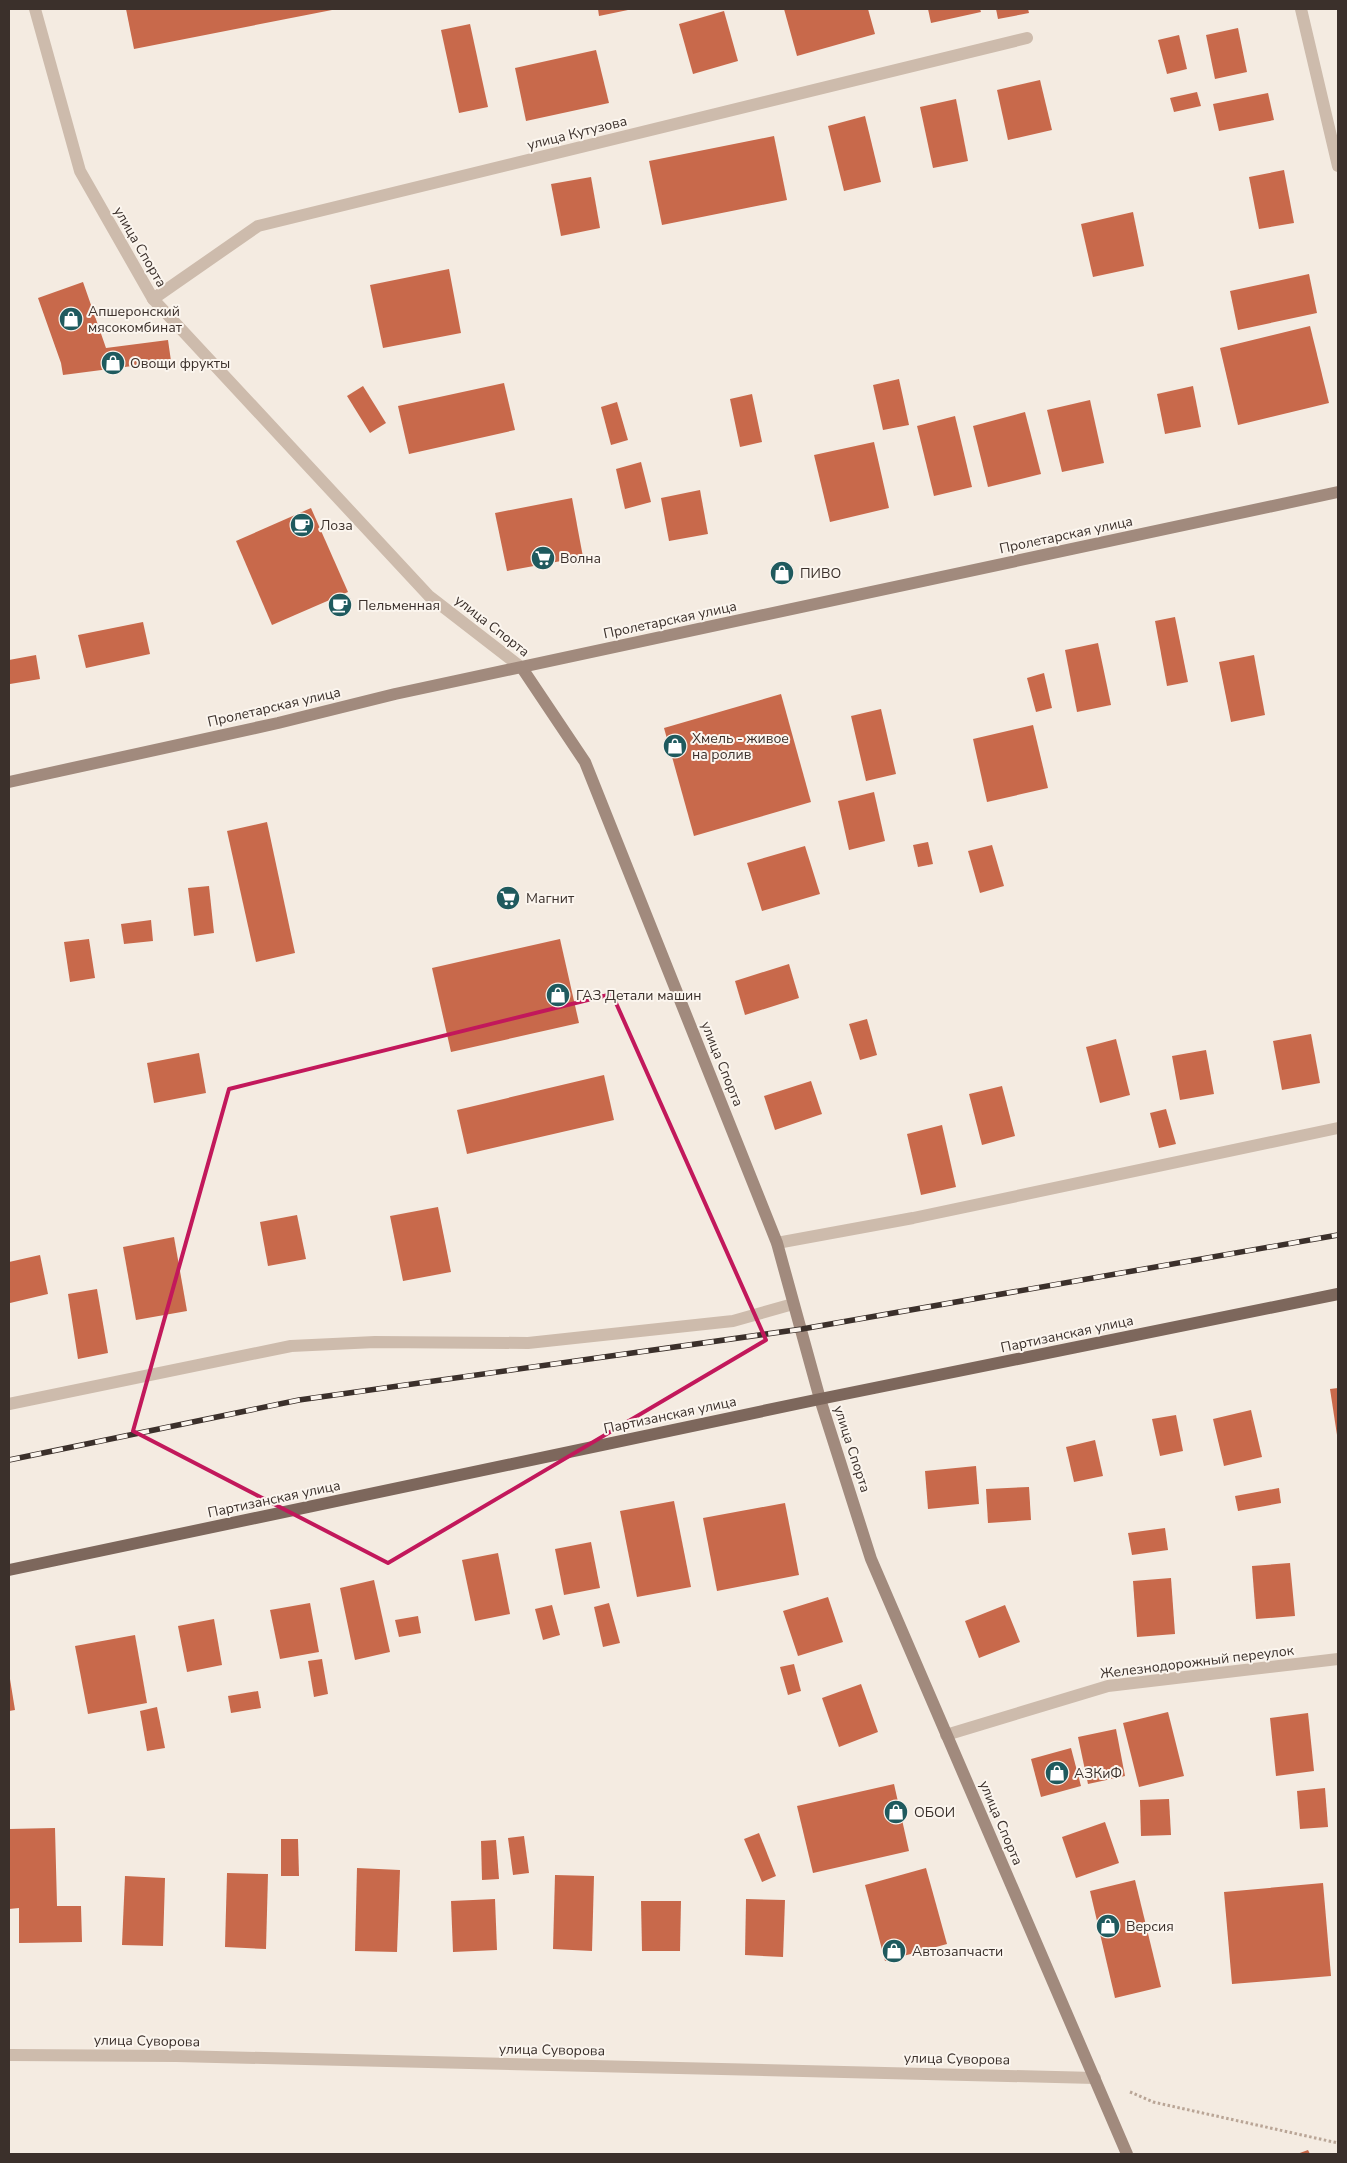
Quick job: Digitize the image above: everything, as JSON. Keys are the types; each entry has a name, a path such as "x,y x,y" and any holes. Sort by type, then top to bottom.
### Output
{"main road":[{"name":"Партизанская улица","path":"9,1570 820,1399 1338,1294"}],"street":[{"name":"улица Спорта","path":"34,9 80,171 153,299 429,596 522,668 585,762 778,1243 820,1399 872,1560 1127,2154"},
{"path":"1301,9 1338,166"},
{"name":"улица Кутузова","path":"153,299 258,226 1027,38"},
{"name":"Пролетарская улица","path":"9,782 278,723 395,694 1338,492"},
{"path":"778,1243 913,1218 1338,1128"},
{"path":"9,1404 290,1346 375,1342 528,1343 733,1321 793,1304"},
{"name":"Железнодорожный переулок","path":"946,1735 1108,1686 1338,1659"},
{"name":"улица Суворова","path":"9,2055 176,2056 1095,2078"}],"path":[{"path":"1095,2078 1153,2102 1338,2143"}],"highlighted area":[{"path":"612,994 766,1340 388,1563 133,1431 229,1089"}],"building":[{"path":"126,9 332,9 332,10 134,49"},
{"path":"598,9 628,9 628,10 599,16"},
{"path":"784,9 868,9 875,34 797,56"},
{"path":"928,9 980,9 981,12 931,23"},
{"path":"996,9 1028,9 1029,13 998,19"},
{"path":"724,11 738,61 693,74 679,24"},
{"path":"470,24 488,107 459,113 441,30"},
{"path":"1238,28 1247,72 1215,79 1206,35"},
{"path":"1179,35 1187,69 1167,74 1158,40"},
{"path":"596,50 609,103 526,121 515,68"},
{"path":"1040,80 1052,130 1008,140 997,90"},
{"path":"1197,92 1201,106 1174,112 1170,98"},
{"path":"1268,93 1274,120 1219,131 1213,104"},
{"path":"956,99 968,161 933,168 920,107"},
{"path":"865,116 881,182 844,191 828,126"},
{"path":"774,136 787,200 662,225 649,161"},
{"path":"1284,170 1294,223 1259,229 1249,177"},
{"path":"591,177 600,228 561,236 551,184"},
{"path":"1133,212 1144,266 1093,277 1081,224"},
{"path":"449,269 461,333 383,348 370,285"},
{"path":"1309,274 1317,313 1238,330 1230,291"},
{"name":"Апшеронский мясокомбинат","path":"83,282 106,348 168,340 171,361 63,375 61,363 38,298"},
{"path":"1310,326 1329,403 1238,425 1220,348"},
{"path":"899,379 909,425 883,430 873,385"},
{"path":"504,383 515,430 409,454 398,406"},
{"path":"363,386 386,423 370,433 347,396"},
{"path":"1193,386 1201,427 1165,434 1157,394"},
{"path":"752,394 762,442 740,447 730,399"},
{"path":"1090,400 1104,463 1062,472 1047,410"},
{"path":"617,402 628,440 611,445 601,407"},
{"path":"1025,412 1041,474 988,487 973,426"},
{"path":"955,416 972,487 934,496 917,426"},
{"path":"874,442 889,508 830,522 814,455"},
{"path":"641,462 651,502 625,509 616,469"},
{"path":"700,490 708,534 669,541 661,498"},
{"path":"572,498 583,557 507,571 495,513"},
{"path":"311,508 348,592 272,625 236,541"},
{"path":"1175,617 1188,682 1167,686 1155,621"},
{"path":"143,622 150,654 86,668 78,635"},
{"path":"1098,643 1111,705 1077,712 1065,650"},
{"path":"36,655 40,679 10,684 9,660"},
{"path":"1254,655 1265,715 1231,722 1219,662"},
{"path":"1044,673 1052,708 1036,712 1027,678"},
{"path":"781,694 811,802 694,836 664,728"},
{"path":"881,709 896,774 866,781 851,716"},
{"path":"1033,725 1048,788 987,802 973,739"},
{"path":"874,792 885,841 849,850 838,801"},
{"path":"267,822 295,953 256,962 227,831"},
{"path":"928,842 933,864 918,867 913,845"},
{"path":"992,845 1004,886 980,893 968,851"},
{"path":"805,846 820,894 762,911 747,863"},
{"path":"209,886 214,933 194,936 188,888"},
{"path":"151,920 153,941 124,944 121,924"},
{"path":"89,939 95,978 70,982 64,942"},
{"path":"560,939 579,1023 451,1052 432,968"},
{"path":"789,964 799,998 745,1015 735,981"},
{"path":"867,1019 877,1055 860,1060 849,1024"},
{"path":"1311,1034 1320,1083 1282,1090 1273,1041"},
{"path":"1116,1039 1130,1095 1100,1103 1086,1047"},
{"path":"1206,1050 1214,1094 1180,1100 1172,1056"},
{"path":"199,1053 206,1093 154,1103 147,1063"},
{"path":"604,1075 614,1120 467,1154 457,1110"},
{"path":"811,1081 822,1114 775,1130 764,1096"},
{"path":"1002,1086 1015,1136 982,1145 969,1094"},
{"path":"1166,1109 1176,1144 1159,1148 1150,1113"},
{"path":"942,1125 956,1187 921,1195 907,1134"},
{"path":"438,1207 451,1272 403,1281 390,1216"},
{"path":"297,1215 306,1259 268,1266 260,1222"},
{"path":"174,1237 187,1311 136,1320 123,1247"},
{"path":"40,1255 48,1294 10,1303 9,1262"},
{"path":"97,1289 108,1353 78,1359 68,1294"},
{"path":"1338,1388 1338,1435 1337,1435 1330,1389"},
{"path":"1251,1410 1262,1457 1224,1466 1213,1419"},
{"path":"1176,1415 1183,1451 1160,1456 1152,1419"},
{"path":"1095,1440 1103,1476 1074,1482 1066,1447"},
{"path":"976,1466 979,1504 928,1509 925,1471"},
{"path":"1029,1487 1031,1520 988,1523 986,1489"},
{"path":"1279,1488 1281,1503 1238,1511 1235,1496"},
{"path":"674,1501 691,1587 637,1597 620,1511"},
{"path":"785,1503 799,1575 717,1591 703,1518"},
{"path":"1165,1528 1168,1550 1132,1555 1128,1533"},
{"path":"591,1542 600,1588 564,1595 555,1549"},
{"path":"498,1553 510,1614 475,1621 462,1560"},
{"path":"1290,1563 1295,1616 1256,1619 1252,1566"},
{"path":"1171,1578 1175,1634 1137,1637 1133,1581"},
{"path":"374,1580 390,1652 355,1660 340,1588"},
{"path":"828,1597 843,1642 798,1656 783,1611"},
{"path":"310,1603 319,1652 280,1659 270,1610"},
{"path":"609,1603 620,1643 603,1647 594,1607"},
{"path":"552,1605 560,1635 543,1640 535,1609"},
{"path":"1005,1605 1020,1642 979,1658 965,1621"},
{"path":"418,1616 421,1633 399,1637 395,1620"},
{"path":"214,1619 222,1665 187,1672 178,1626"},
{"path":"135,1635 147,1703 88,1714 75,1646"},
{"path":"322,1659 328,1694 314,1697 308,1661"},
{"path":"794,1664 801,1691 788,1695 780,1667"},
{"path":"9,1673 15,1710 9,1711"},
{"path":"861,1684 878,1732 839,1747 822,1698"},
{"path":"258,1691 261,1708 231,1713 228,1696"},
{"path":"157,1707 165,1748 147,1751 140,1711"},
{"path":"1168,1712 1184,1776 1139,1787 1123,1723"},
{"path":"1308,1713 1314,1771 1276,1776 1270,1718"},
{"path":"1116,1729 1125,1776 1088,1784 1078,1737"},
{"path":"1071,1748 1081,1786 1041,1797 1031,1759"},
{"path":"894,1784 909,1851 813,1873 797,1806"},
{"path":"1325,1788 1328,1827 1300,1829 1297,1791"},
{"path":"1169,1799 1171,1835 1141,1836 1140,1800"},
{"path":"1105,1822 1119,1863 1076,1878 1062,1837"},
{"path":"55,1828 57,1906 81,1906 82,1942 19,1943 19,1908 9,1909 9,1829"},
{"path":"759,1833 776,1876 762,1882 744,1839"},
{"path":"524,1836 529,1873 513,1875 508,1838"},
{"path":"281,1839 298,1839 299,1876 281,1876"},
{"path":"496,1840 499,1879 482,1880 481,1841"},
{"path":"357,1868 400,1870 397,1952 355,1951"},
{"path":"926,1868 947,1944 885,1961 865,1885"},
{"path":"227,1873 268,1874 266,1949 225,1947"},
{"path":"555,1875 594,1876 592,1951 553,1949"},
{"path":"125,1876 165,1878 163,1946 122,1945"},
{"path":"1135,1880 1161,1987 1115,1998 1090,1891"},
{"path":"1323,1883 1331,1976 1232,1984 1224,1892"},
{"path":"495,1899 497,1950 453,1952 451,1901"},
{"path":"746,1899 785,1900 783,1957 745,1955"},
{"path":"641,1901 681,1901 680,1951 642,1951"},
{"path":"1308,2150 1310,2154 1297,2154"}],"railway":[{"path":"9,1460 299,1400 802,1329 1338,1235"}],"place":[{"name":"Апшеронский мясокомбинат","path":"71,319"},
{"name":"Овощи фрукты","path":"113,363"},
{"name":"Лоза","path":"302,525"},
{"name":"Волна","path":"543,558"},
{"name":"ПИВО","path":"782,573"},
{"name":"Пельменная","path":"340,605"},
{"name":"Хмель - живое на ролив","path":"675,746"},
{"name":"Магнит","path":"508,898"},
{"name":"ГАЗ Детали машин","path":"558,995"},
{"name":"АЗКиФ","path":"1057,1773"},
{"name":"ОБОИ","path":"896,1812"},
{"name":"Версия","path":"1108,1926"},
{"name":"Автозапчасти","path":"894,1951"}]}
